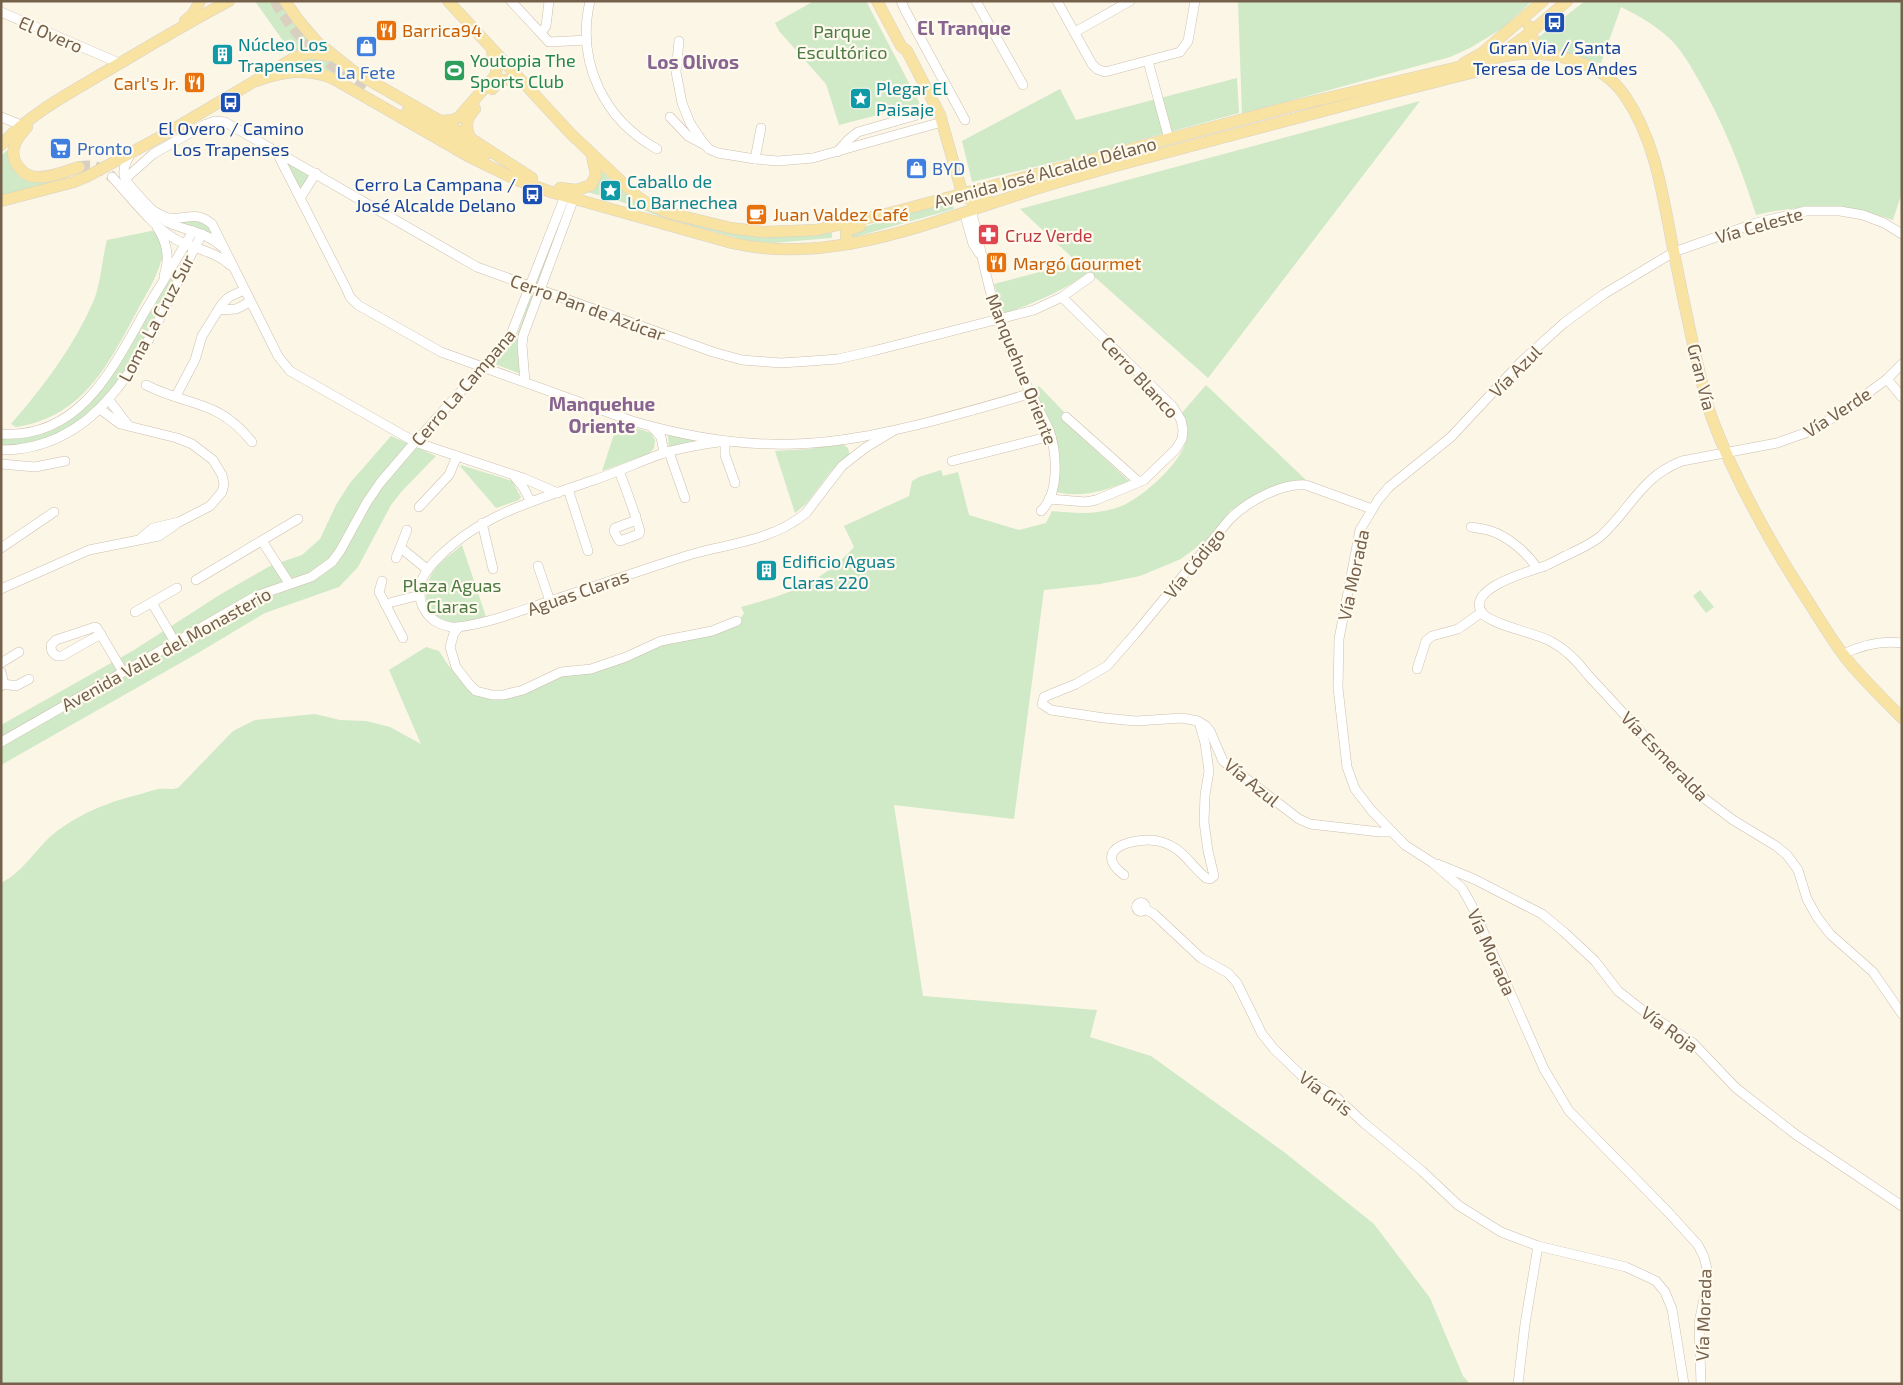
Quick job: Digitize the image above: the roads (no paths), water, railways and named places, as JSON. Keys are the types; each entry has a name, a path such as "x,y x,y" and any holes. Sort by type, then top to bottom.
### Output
{"main road":[{"path":"175,30 193,14 200,1"},
{"path":"1,144 21,125 43,109 175,30 229,1"},
{"path":"285,1 298,21 333,56 364,78 442,121 532,178"},
{"name":"Avenida José Alcalde Délano","path":"448,1 591,154 638,197 652,206 669,213 749,230 791,232 830,227 890,213 1289,107 1460,70"},
{"path":"1460,70 1544,1"},
{"path":"881,2 901,46 907,51 938,109 962,193 966,198 975,202 1033,189"},
{"path":"1460,70 1492,59 1531,32 1563,4"},
{"path":"1532,12 1528,22 1534,55"},
{"path":"442,121 454,120 459,117 495,76 497,68 490,47"},
{"name":"Gran Vía","path":"1492,59 1524,53 1574,61 1590,67 1609,79 1626,97 1646,135 1657,166 1708,405 1726,452 1769,538 1843,654 1902,718"},
{"path":"1,201 74,182 88,176 294,58 310,54 333,56"},
{"name":"Gran Vía","path":"1460,70 1493,67 1534,55"},
{"name":"Avenida José Alcalde Délano","path":"256,81 275,74 293,72 310,72 328,76 484,164 517,180 742,245 776,250 828,248 850,244 968,211 1033,189 1281,122 1460,70"},
{"path":"470,138 466,123 468,116 498,82 507,79 523,83"},
{"name":"Avenida José Alcalde Délano","path":"366,88 476,152 565,194"},
{"path":"43,109 22,132 14,145 14,156 18,166 27,174 39,178 79,167"},
{"path":"565,194 592,185 596,175 591,154"},
{"path":"850,244 846,236 848,230 888,218 890,213"},
{"path":"828,248 835,237 830,227"}],"street":[{"path":"511,1 547,40 552,42 587,40"},
{"path":"541,33 546,26 549,1"},
{"path":"590,1 587,17 587,40 593,75 609,107 630,131 656,149"},
{"path":"901,1 965,120"},
{"path":"976,1 1023,85"},
{"path":"1057,1 1092,64 1101,71 1111,71 1173,55 1184,49 1188,41 1195,1"},
{"path":"1075,32 1130,1"},
{"name":"El Overo","path":"1,12 119,63"},
{"path":"679,41 676,62 679,92 690,123 705,145"},
{"name":"El Overo","path":"102,56 106,61 105,72"},
{"path":"1148,61 1169,139"},
{"path":"837,152 858,132 938,109"},
{"path":"1,117 21,125"},
{"path":"670,117 693,140 718,153 755,159 801,160 837,152 942,122"},
{"path":"903,119 907,132"},
{"name":"Cerro Pan de Azúcar","path":"125,179 153,154 204,125 215,121 226,122 477,267 712,352 753,362 781,363 838,359 873,351 1034,310 1062,297 1090,277"},
{"path":"755,159 761,128"},
{"path":"277,152 354,301 441,352 652,427 725,441 792,444 846,440 893,431 986,408 1031,394"},
{"path":"130,153 126,164 125,179 154,216 174,238 220,257 233,270"},
{"path":"300,198 316,173"},
{"path":"112,177 154,216 197,232 223,248"},
{"name":"Cerro La Campana","path":"332,562 344,545 367,502 414,442 510,337 565,194"},
{"name":"Cerro La Campana","path":"525,382 523,336 540,290 565,194"},
{"name":"Vía Celeste","path":"1674,252 1756,223 1788,214 1812,210 1840,211 1862,215 1884,223 1902,234"},
{"name":"Manquehue Oriente","path":"968,211 973,244 980,256 998,318 1017,364 1051,436 1056,463 1049,499 1041,511"},
{"path":"154,216 168,218 192,216 203,218 212,224 233,270 280,360 290,371 414,442 523,478 558,493"},
{"name":"Loma La Cruz Sur","path":"154,216 165,242 167,256 162,284"},
{"name":"Loma La Cruz Sur","path":"1,450 30,448 54,441 78,427 100,409 132,368 197,232"},
{"name":"Loma La Cruz Sur","path":"1,434 18,434 46,426 66,417 83,404 114,368 162,284 190,246"},
{"name":"Vía Azul","path":"1372,509 1382,494 1451,436 1522,362 1564,324 1604,294 1674,252"},
{"path":"176,396 195,360 202,336 222,304 229,297 244,290"},
{"name":"Cerro Blanco","path":"1049,499 1091,501 1139,482 1148,476 1180,444 1183,434 1181,420 1173,407 1062,297"},
{"path":"219,310 236,309 250,302"},
{"path":"1902,364 1888,378 1902,397"},
{"name":"Vía Verde","path":"1726,452 1777,443 1808,432 1831,420 1888,378"},
{"path":"146,385 219,412 240,428 252,442"},
{"name":"Loma La Cruz Sur","path":"108,400 128,426"},
{"path":"1,589 89,550 159,536 216,501 222,492 224,484 221,471 207,454 192,444 177,438 116,422 100,409"},
{"path":"1066,417 1139,482"},
{"path":"652,427 660,437 685,498"},
{"path":"660,437 670,430"},
{"name":"Aguas Claras","path":"420,595 423,607 433,620 448,627 459,627 520,611 670,561 760,538 792,523 806,513 834,476 851,459 893,431"},
{"path":"695,436 698,440 695,446"},
{"path":"952,461 1051,436"},
{"path":"846,440 851,448 851,459"},
{"path":"385,604 420,595 421,584 428,570 452,545 482,523 504,512 667,453 725,441"},
{"path":"725,441 725,455 735,483"},
{"path":"1417,669 1426,641 1432,636 1458,630 1482,612 1480,606 1482,597 1492,587 1583,547 1600,537 1645,485 1664,469 1682,460 1726,452"},
{"path":"420,508 450,475 457,456"},
{"path":"1,464 35,467 65,461"},
{"path":"619,471 636,516"},
{"path":"514,476 523,487 531,502"},
{"name":"Vía Código","path":"1198,721 1182,718 1136,720 1104,718 1051,710 1042,704 1044,697 1076,684 1107,666 1136,634 1229,520 1248,503 1282,488 1301,484 1372,509"},
{"name":"Aguas Claras","path":"568,489 588,551"},
{"name":"Vía Morada","path":"1372,509 1360,530 1338,656 1338,688 1344,748 1351,778 1362,799 1391,832 1405,845 1434,863 1462,888 1544,1068 1569,1111 1638,1180 1698,1245 1707,1269 1706,1289 1699,1323 1701,1384"},
{"path":"1,548 54,512"},
{"path":"196,580 298,520"},
{"path":"482,523 493,569"},
{"path":"1471,526 1492,531 1512,543 1526,554 1537,568"},
{"path":"396,558 407,530"},
{"path":"262,541 289,584"},
{"path":"401,548 428,570"},
{"name":"Avenida Valle del Monasterio","path":"1,742 256,596 311,577 332,562"},
{"path":"538,566 550,601"},
{"path":"382,581 378,591 403,638"},
{"path":"135,612 177,588"},
{"path":"152,603 175,642"},
{"name":"Vía Esmeralda","path":"1482,612 1492,620 1552,641 1572,656 1696,792 1726,816 1776,846 1787,855 1798,870 1803,890 1817,917 1830,934 1873,972 1902,1014"},
{"path":"459,627 454,633 450,647 456,667 476,691 498,695 515,693 561,672 586,670 600,666 626,657 661,641 712,631 737,621"},
{"path":"101,634 62,656 52,654 51,644 56,640 95,627 101,634 124,672"},
{"path":"1843,654 1867,644 1883,642 1902,643"},
{"path":"1,663 19,652"},
{"path":"1,672 4,678 2,685 16,686 29,679"},
{"path":"1124,875 1113,864 1112,853 1115,849 1137,840 1149,839 1162,842 1179,850 1206,878 1210,879 1214,876 1204,822 1205,795 1209,771 1205,743 1198,721"},
{"name":"Vía Azul","path":"1198,721 1210,731 1223,761 1299,819 1310,824 1391,832"},
{"name":"Vía Roja","path":"1434,863 1474,879 1542,914 1595,961 1618,990 1641,1009 1693,1043 1736,1088 1795,1134 1902,1206"},
{"name":"Vía Gris","path":"1145,909 1154,914 1201,958 1228,973 1245,996 1268,1043 1305,1079 1336,1097 1422,1171 1458,1205 1501,1232 1538,1246"},
{"path":"1518,1384 1525,1324 1538,1246 1626,1267 1656,1281 1665,1292 1672,1309 1684,1384"}],"tunnel":[{"path":"275,1 294,29 314,51 365,88"},
{"path":"79,167 97,167 112,177"}],"place":[{"name":"Gran Via / Santa Teresa de Los Andes","path":"1555,22"},
{"name":"Barrica94","path":"386,30"},
{"name":"La Fete","path":"366,47"},
{"name":"Núcleo Los Trapenses","path":"222,54"},
{"name":"Youtopia The Sports Club","path":"454,70"},
{"name":"Carl's Jr.","path":"195,83"},
{"name":"Plegar El Paisaje","path":"860,98"},
{"name":"El Overo / Camino Los Trapenses","path":"231,103"},
{"name":"Pronto","path":"61,148"},
{"name":"BYD","path":"916,168"},
{"name":"Caballo de Lo Barnechea","path":"611,191"},
{"name":"Cerro La Campana / José Alcalde Delano","path":"532,194"},
{"name":"Juan Valdez Café","path":"757,214"},
{"name":"Cruz Verde","path":"989,235"},
{"name":"Margó Gourmet","path":"997,263"},
{"name":"Edificio Aguas Claras 220","path":"766,571"}],"district":[{"name":"El Tranque","path":"964,27"},
{"name":"Los Olivos","path":"693,61"},
{"name":"Manquehue Oriente","path":"602,414"}],"park label":[{"name":"Parque Escultórico","path":"842,41"},
{"name":"Plaza Aguas Claras","path":"452,595"}]}
